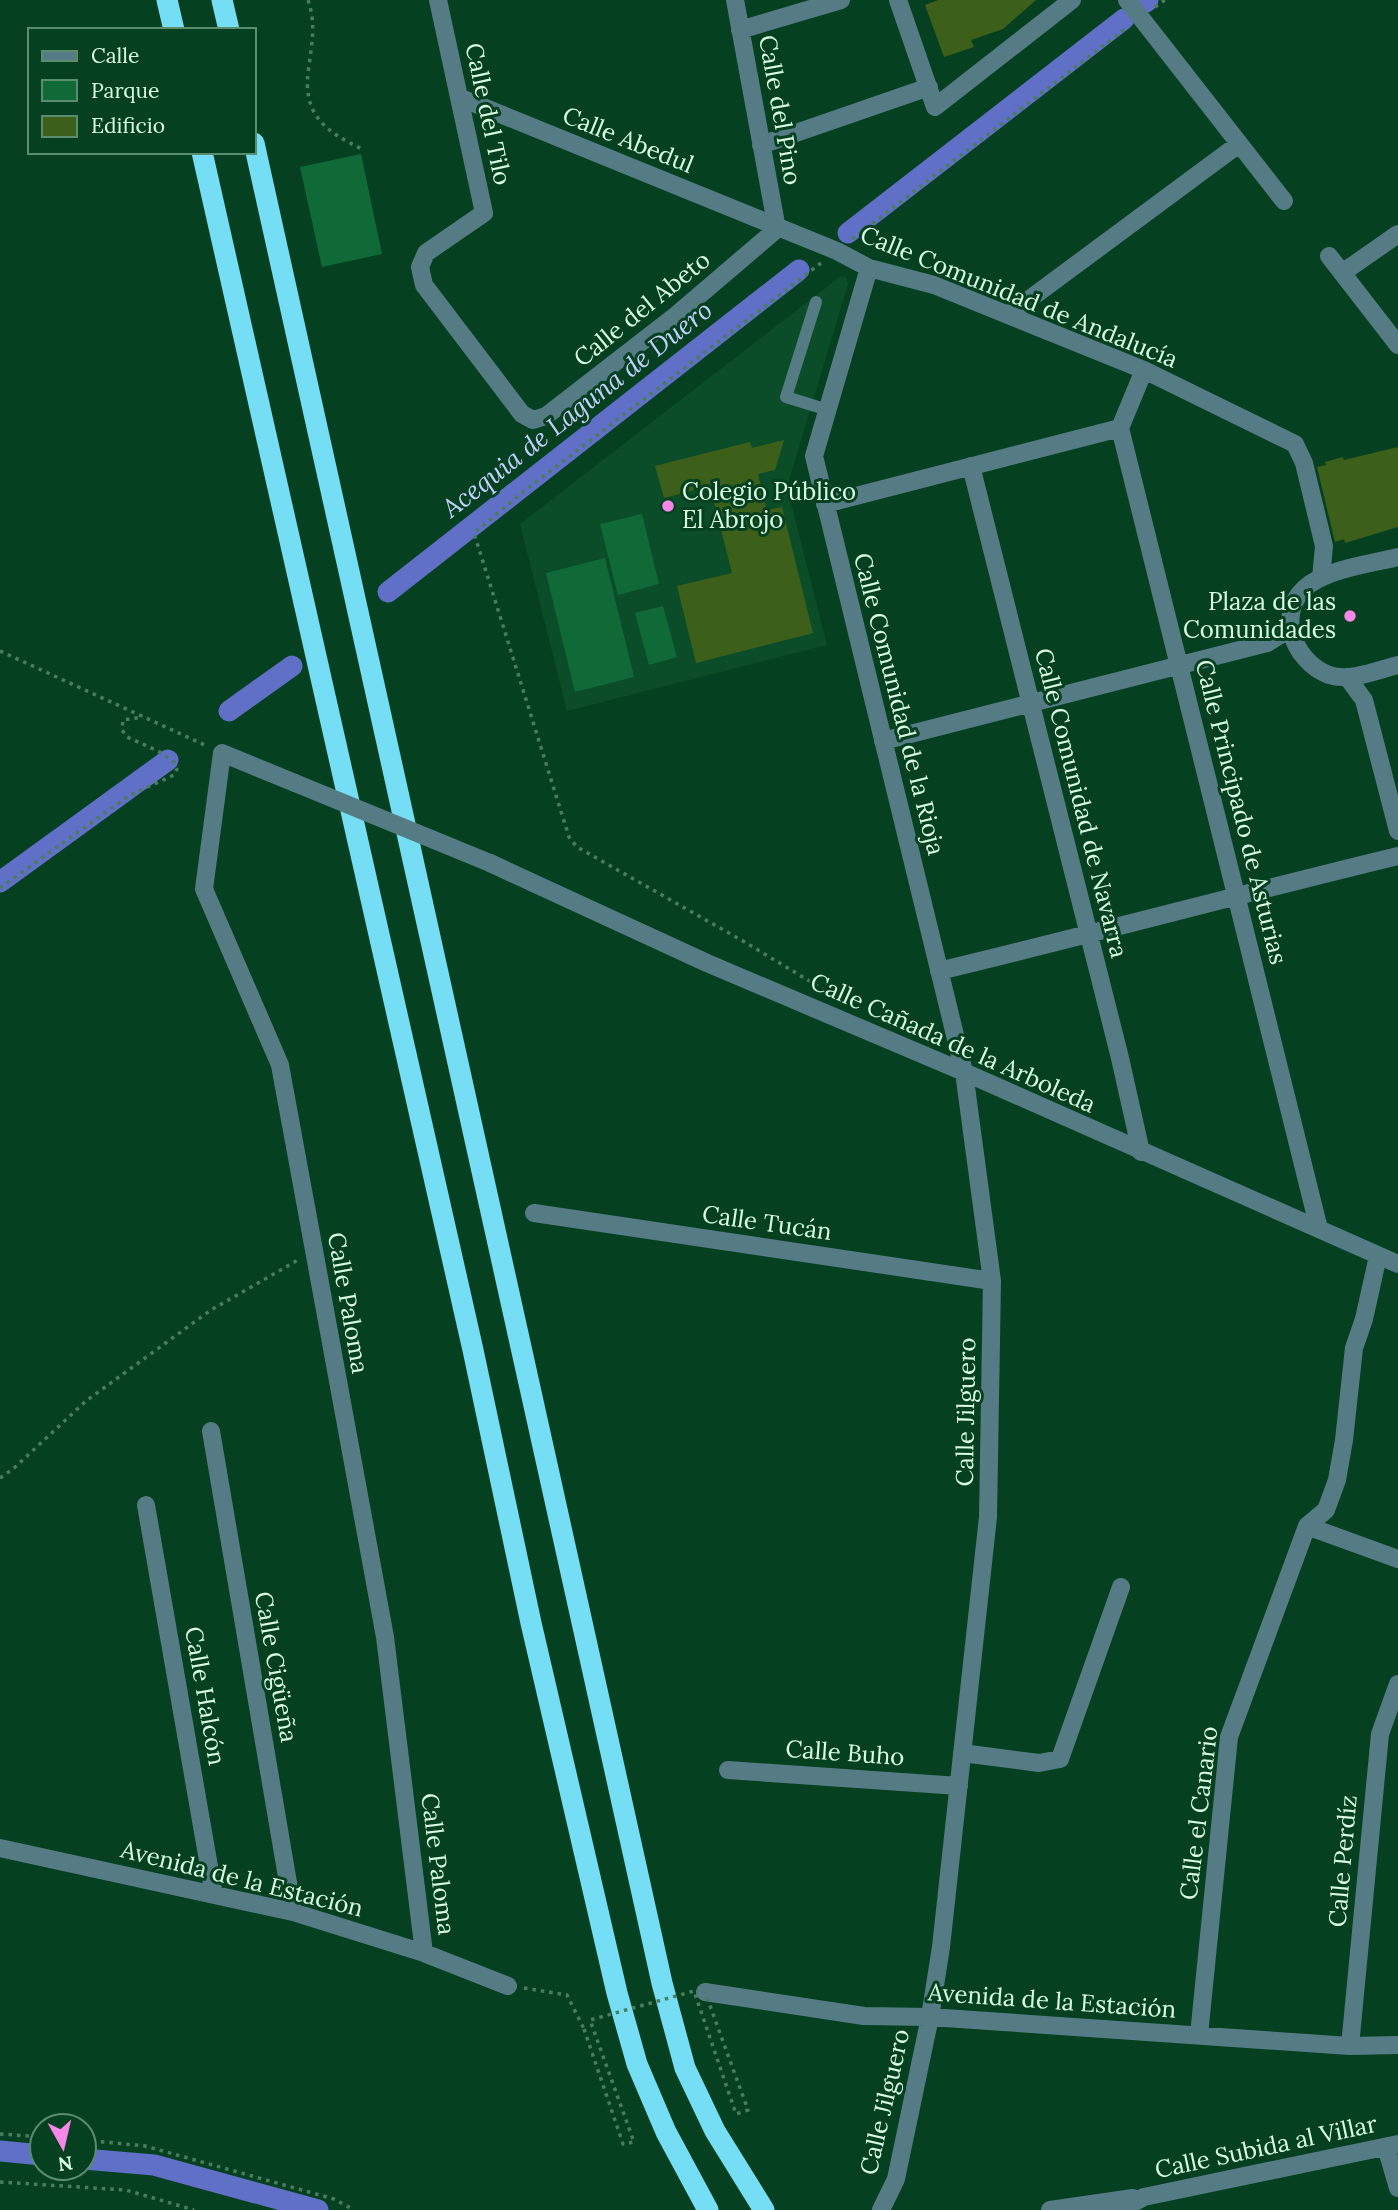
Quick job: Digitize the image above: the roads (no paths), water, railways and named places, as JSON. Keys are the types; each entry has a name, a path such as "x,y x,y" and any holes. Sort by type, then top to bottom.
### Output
{"highway":[{"path":"167,0 174,28"},
{"path":"222,0 229,28"},
{"path":"256,152 662,1983 685,2068 715,2131 764,2210"},
{"path":"202,154 461,1296 531,1623 614,1981 642,2075 666,2132 708,2210"}],"street":[{"name":"Calle del Tilo","path":"438,0 484,212 426,253 420,267 424,285 522,414 533,420"},
{"name":"Calle del Pino","path":"735,0 777,229"},
{"path":"740,30 841,0"},
{"path":"898,0 935,107 1072,0"},
{"path":"1127,0 1284,201"},
{"path":"761,145 929,87"},
{"name":"Calle Abedul","path":"461,98 777,229"},
{"path":"1008,315 1239,144"},
{"name":"Calle Comunidad de Andalucía","path":"777,229 837,251 869,268 934,285 1144,370 1295,444 1304,463 1324,546 1339,572"},
{"name":"Calle del Abeto","path":"533,420 547,416 653,333 777,229"},
{"path":"1342,273 1398,234"},
{"path":"1329,256 1398,345"},
{"name":"Calle Comunidad de la Rioja","path":"869,268 814,456 964,1072"},
{"path":"825,504 1120,428 1144,370"},
{"name":"Calle Principado de Asturias","path":"1120,428 1319,1229"},
{"name":"Calle Comunidad de Navarra","path":"971,466 1120,1058 1141,1152"},
{"name":"Calle Comunidad de Andalucía","path":"1321,578 1324,546"},
{"path":"1398,557 1339,572 1308,585 1295,599 1290,628 1297,650 1308,663 1330,675 1347,677 1398,665"},
{"path":"883,741 1267,643 1290,628"},
{"path":"1267,643 1297,650"},
{"path":"1367,673 1364,700 1398,831"},
{"path":"1347,677 1364,700"},
{"name":"Calle Cañada de la Arboleda","path":"222,752 490,863 707,963 964,1072 1398,1264"},
{"name":"Calle Paloma","path":"222,752 204,889 280,1065 385,1637 424,1953"},
{"path":"939,971 1089,935 1237,894 1398,856"},
{"name":"Calle Jilguero","path":"881,2210 896,2179 930,2017 941,1947 988,1517 992,1281 964,1072"},
{"name":"Calle Tucán","path":"534,1213 992,1281"},
{"path":"1378,1256 1364,1320 1354,1348 1337,1480 1326,1510 1307,1526 1398,1559"},
{"name":"Calle Cigüeña","path":"211,1431 293,1912"},
{"name":"Calle Halcón","path":"146,1506 215,1895"},
{"name":"Calle el Canario","path":"1199,2035 1229,1737 1307,1526"},
{"path":"962,1754 1039,1763 1060,1759 1121,1587"},
{"name":"Calle Perdíz","path":"1350,2046 1380,1734 1398,1684"},
{"name":"Calle Buho","path":"728,1770 958,1786"},
{"name":"Avenida de la Estación","path":"0,1848 293,1912 424,1953 508,1986"},
{"name":"Avenida de la Estación","path":"705,1992 864,2016 930,2017 1350,2046 1398,2045"},
{"path":"1392,2146 1398,2188"},
{"name":"Calle Subida al Villar","path":"1050,2210 1144,2197 1392,2146"},
{"name":"Calle Subida al Villar","path":"1120,2210 1144,2197"}],"lane":[{"path":"816,302 786,397 828,410"}],"waterway":[{"name":"Acequia de Laguna de Duero","path":"848,233 1124,19"},
{"name":"Acequia de Laguna de Duero","path":"388,592 799,270"},
{"name":"Acequia de Laguna de Duero","path":"229,711 292,666"},
{"name":"Acequia de Laguna de Duero","path":"0,882 168,760"},
{"path":"0,2151 28,2154"},
{"path":"98,2160 154,2165 318,2210"}],"place":[{"name":"Colegio Público El Abrojo","path":"668,506"},
{"name":"Plaza de las Comunidades","path":"1350,616"}]}
